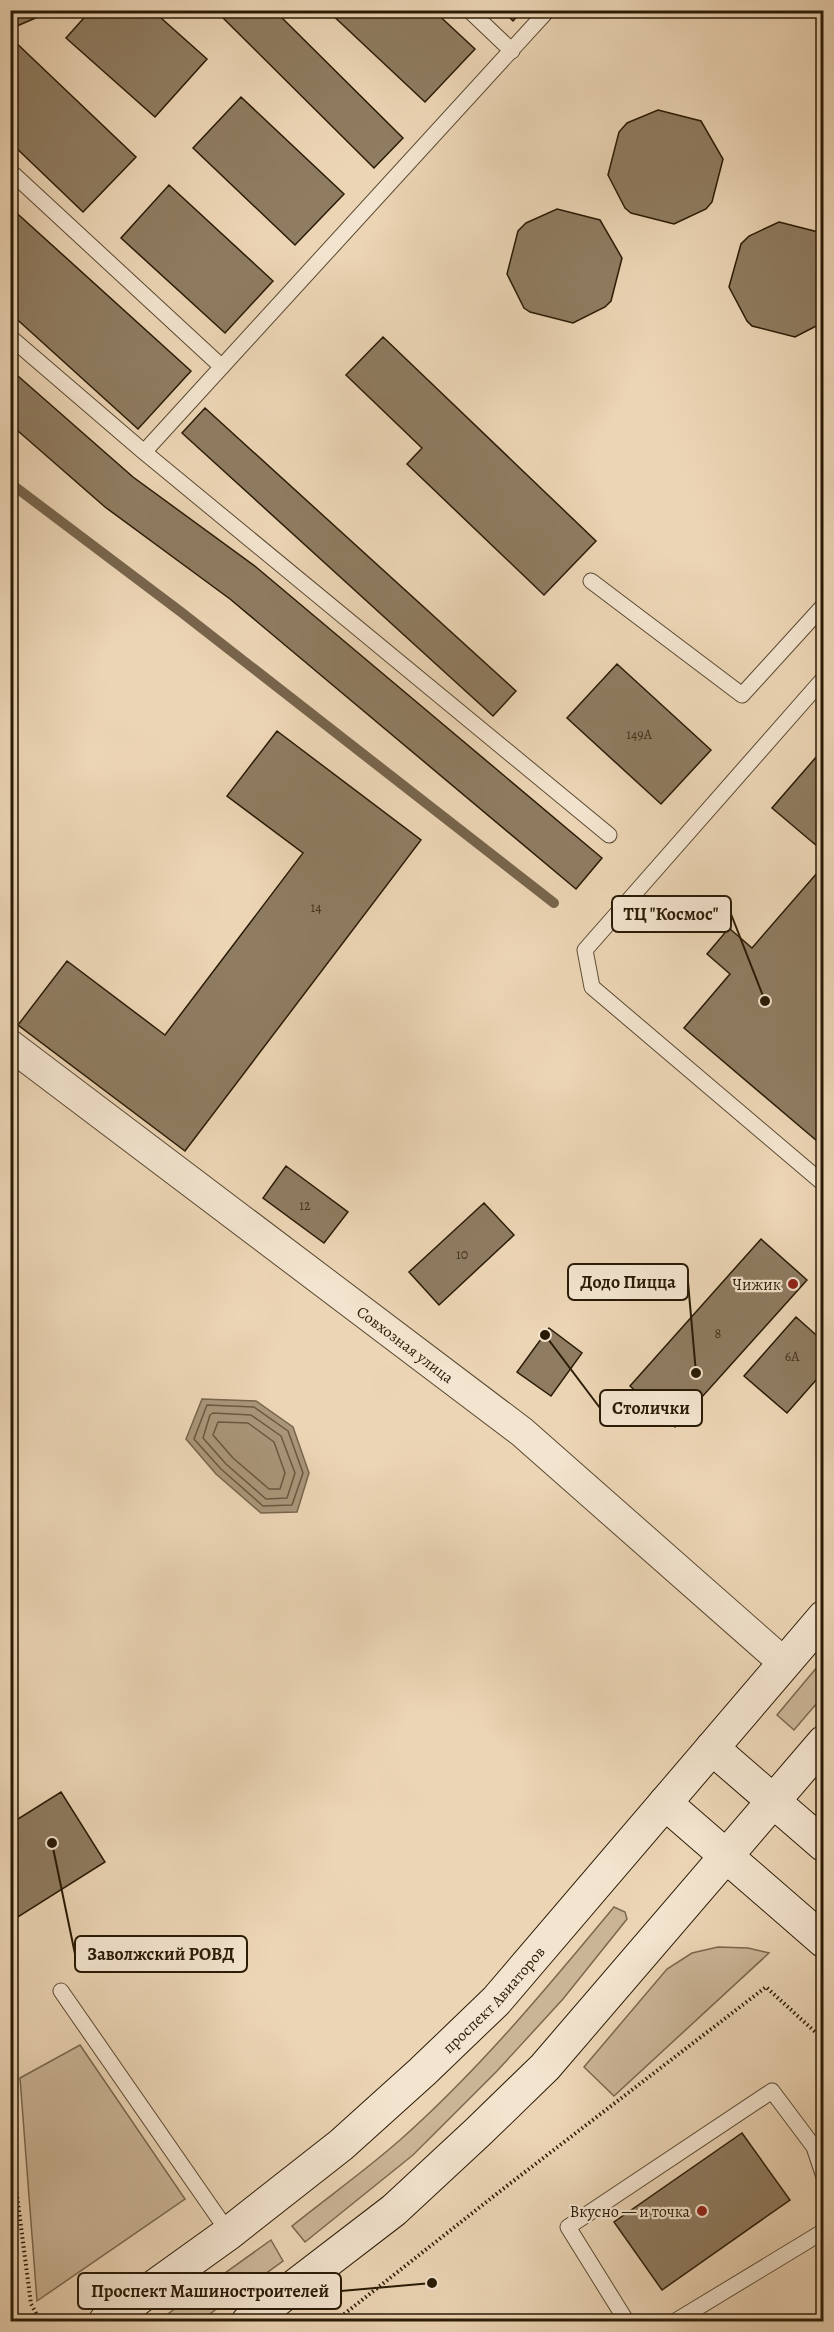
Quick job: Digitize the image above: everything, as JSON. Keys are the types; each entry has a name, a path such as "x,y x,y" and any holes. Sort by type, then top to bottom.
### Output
{"main road":[{"name":"проспект Авиаторов","path":"105,2322 229,2233 340,2145 422,2072 496,2001 824,1617"},
{"path":"248,2322 394,2210 478,2133 545,2067 824,1742"},
{"path":"712,1748 824,1845"},
{"path":"665,1803 824,1941"}],"street":[{"name":"Совхозная улица","path":"10,1045 522,1432 784,1663"}],"lane":[{"path":"469,10 512,51"},
{"path":"144,452 548,10"},
{"path":"10,171 222,367"},
{"path":"10,337 144,452 609,835"},
{"path":"591,581 742,695 824,605"},
{"path":"824,678 585,950 592,987 824,1184"},
{"path":"61,1991 229,2233"},
{"path":"627,2322 568,2227 772,2091 819,2149 824,2177"},
{"path":"674,2322 824,2231"}],"path":[{"path":"346,2322 343,2315 766,1987 824,2040"},
{"path":"12,2031 12,2157 31,2304 41,2322"}],"shaded area":[{"path":"823,1660 823,1696 794,1730 777,1715"},
{"path":"614,1907 625,1912 627,1919 563,1999 497,2071 413,2155 305,2242 292,2226 387,2151 429,2114 537,1998"},
{"path":"718,1947 748,1948 769,1953 614,2096 584,2067 667,1969 692,1953"},
{"path":"80,2045 185,2199 37,2301 20,2078"},
{"path":"271,2240 283,2261 200,2321 158,2321"}],"water":[{"path":"202,1399 256,1401 293,1427 309,1473 297,1512 261,1513 216,1474 186,1439"}],"building":[{"path":"10,10 54,10 10,29"},
{"path":"91,10 152,10 207,59 155,117 66,38"},
{"path":"215,10 274,10 403,138 374,168"},
{"path":"327,10 433,10 475,49 425,102"},
{"path":"502,10 523,10 513,21"},
{"path":"10,37 136,157 83,212 10,142"},
{"path":"241,97 344,194 295,245 193,148"},
{"path":"658,110 701,121 723,159 712,202 706,209 674,224 631,213 625,208 608,175 619,132 627,123"},
{"path":"169,185 273,281 225,333 121,238"},
{"path":"10,207 191,371 138,429 10,313"},
{"path":"557,209 600,220 622,258 611,301 605,307 573,323 530,312 524,308 507,274 518,231 526,223"},
{"path":"779,222 822,233 824,236 824,322 795,337 752,326 729,287 741,244 749,236"},
{"path":"383,337 596,541 544,595 407,464 422,448 346,375"},
{"path":"10,369 133,477 256,567 602,858 576,889 230,599 105,507 10,424"},
{"path":"205,408 516,691 493,716 182,433"},
{"path":"617,664 711,750 661,804 567,718"},
{"path":"277,731 421,840 185,1151 18,1025 67,961 165,1035 303,853 227,796"},
{"path":"824,748 824,852 772,808"},
{"path":"824,865 824,1147 684,1028 730,974 707,954 729,928 752,948"},
{"path":"286,1166 348,1212 324,1243 263,1198"},
{"path":"484,1203 514,1235 439,1305 409,1272"},
{"path":"761,1239 807,1280 675,1427 630,1386"},
{"path":"796,1317 824,1342 824,1371 787,1413 744,1376"},
{"path":"549,1328 582,1353 551,1396 517,1372"},
{"path":"61,1792 105,1862 10,1922 10,1824"},
{"name":"Вкусно — и точка","path":"742,2133 790,2200 662,2290 614,2222"},
{"path":"824,2314 824,2322 818,2322 816,2319"}],"waterway":[{"path":"10,483 181,612 554,903"}],"place":[{"name":"ТЦ \"Космос\"","path":"765,1001"},
{"name":"Чижик","path":"793,1284"},
{"name":"Столички","path":"545,1335"},
{"name":"Додо Пицца","path":"696,1373"},
{"name":"Заволжский РОВД","path":"52,1843"},
{"name":"Вкусно — и точка","path":"702,2211"},
{"name":"Проспект Машиностроителей","path":"432,2283"}]}
